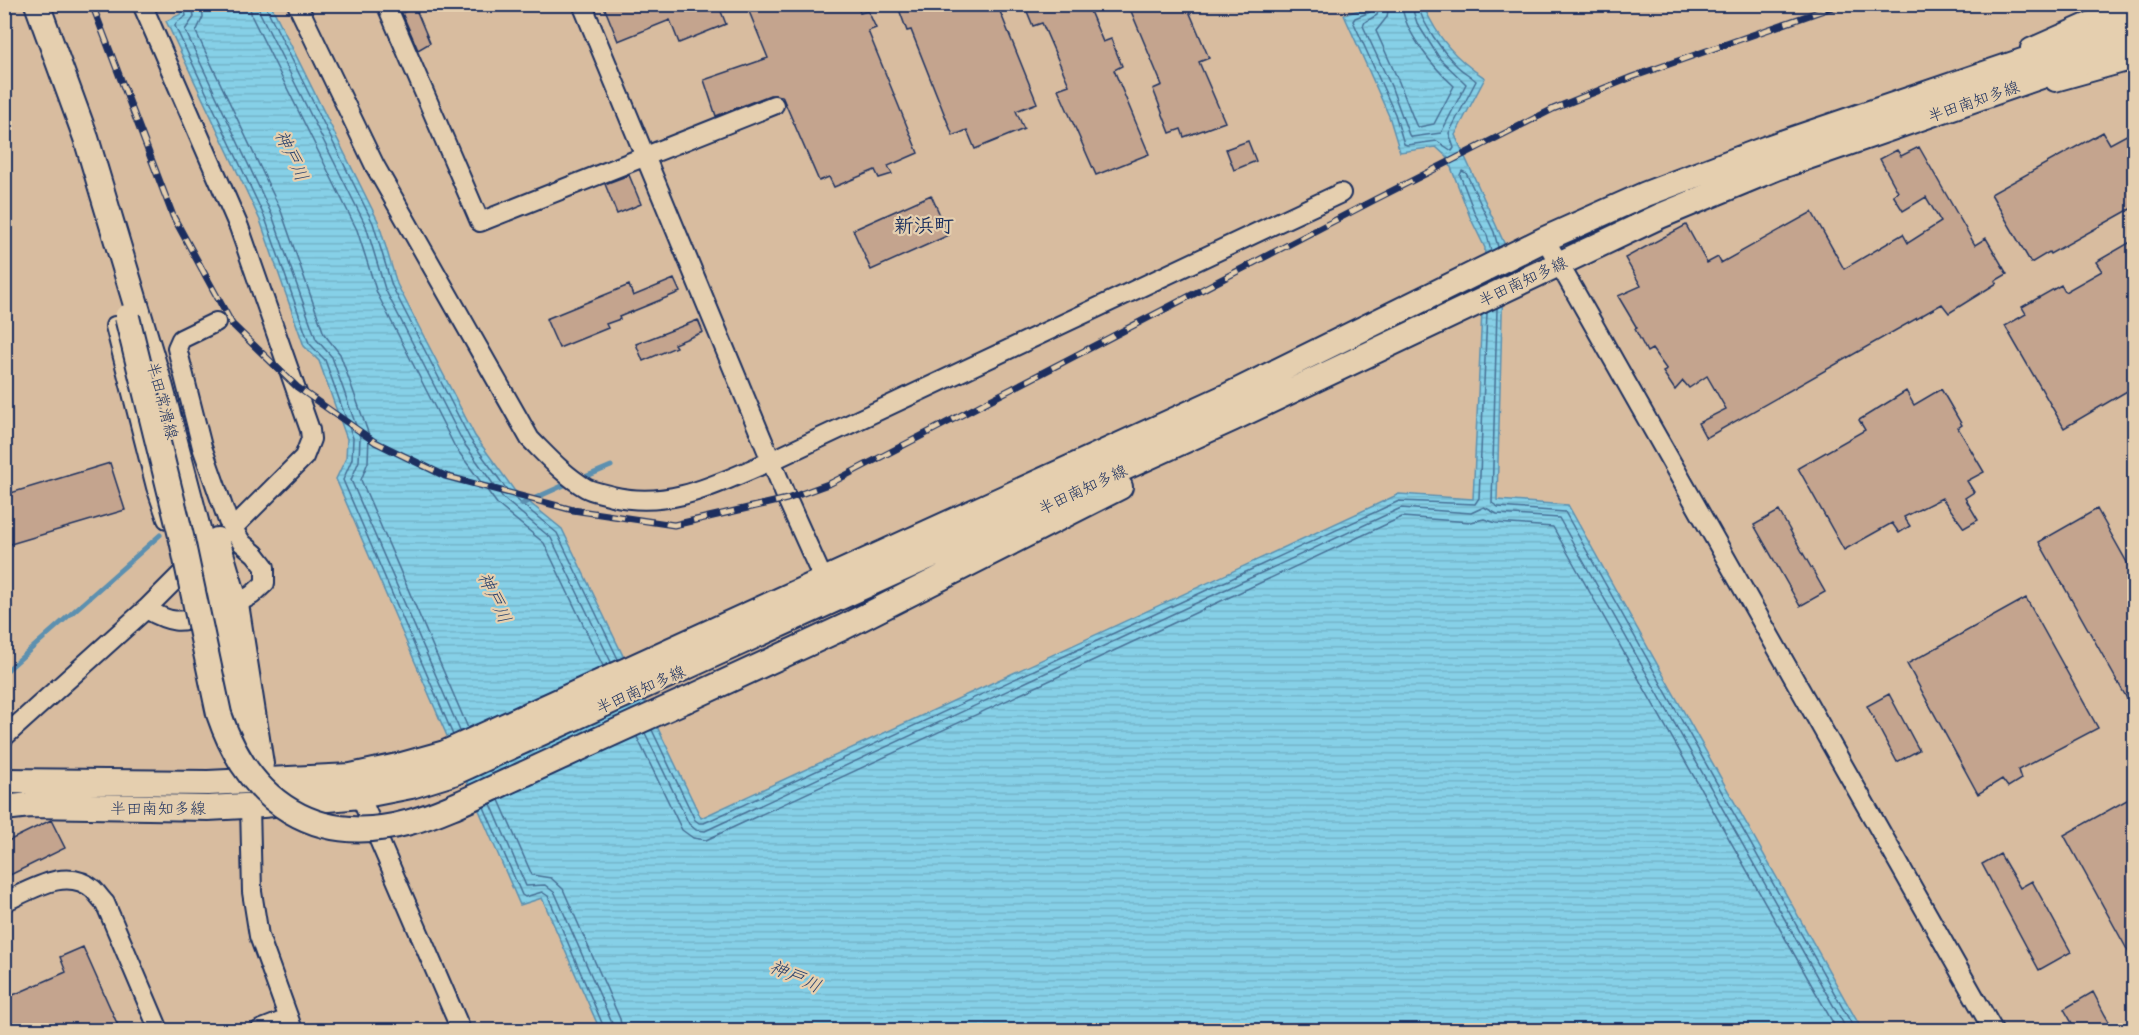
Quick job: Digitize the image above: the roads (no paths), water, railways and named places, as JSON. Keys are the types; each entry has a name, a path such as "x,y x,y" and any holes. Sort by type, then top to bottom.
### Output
{"main road":[{"name":"半田常滑線","path":"38,4 86,138 228,609"},
{"name":"半田常滑線","path":"53,4 100,134 228,609 255,782 253,806"},
{"name":"半田南知多線","path":"4,808 30,805 72,807 253,806 360,796 411,786 449,763 829,591 1232,419 1660,216 1945,98 2134,23"},
{"name":"半田南知多線","path":"829,591 1545,239 1646,194 1770,147 2134,44"},
{"path":"54,49 121,321 182,540 219,714 226,734 246,771 260,788 292,812 311,821 353,829 375,829 404,824 465,800 844,627 1154,470 1232,419"},
{"name":"半田南知多線","path":"4,781 255,782 351,776 398,766 449,763"}],"street":[{"path":"142,4 239,227 310,429 310,439 304,457 233,528"},
{"path":"297,4 375,166 530,439 560,470 588,490 622,498 661,500 696,493 771,461 1341,193"},
{"path":"386,4 480,222 774,105"},
{"path":"582,4 771,461 829,591"},
{"path":"1945,98 2100,17 2134,5"},
{"path":"1945,98 2134,60"},
{"path":"1545,239 1993,1030"},
{"path":"4,737 146,609 190,564 165,514 156,487 121,321"},
{"path":"146,609 166,620 180,621 228,609 265,583 265,567 242,543 228,521 202,447 177,348 182,339 216,322"},
{"path":"360,796 461,1030"},
{"path":"253,806 252,892 259,936 290,1025 260,1030"},
{"path":"4,902 54,880 72,878 92,888 105,903 159,1030"}],"water":[{"name":"神戸川","path":"177,5 271,5 378,221 397,284 475,436 514,490 562,529 701,818 1399,494 1473,499 1485,248 1470,217 1447,157 1436,147 1400,152 1389,116 1344,15 1374,5 1423,5 1448,46 1464,63 1485,78 1455,135 1504,243 1497,500 1568,505 1862,1030 600,1030 542,898 520,905 336,479 346,458 347,439 319,361 304,346 260,220 166,21 181,14"}],"waterway":[{"path":"580,479 611,466"},
{"path":"522,504 571,482"},
{"path":"4,673 160,535"}],"railway":[{"path":"92,4 173,216 232,324 297,387 375,442 445,476 573,510 674,525 787,499 831,483 1553,109 1632,77 1841,4"}],"district":[{"name":"新浜町","path":"924,224"}]}
